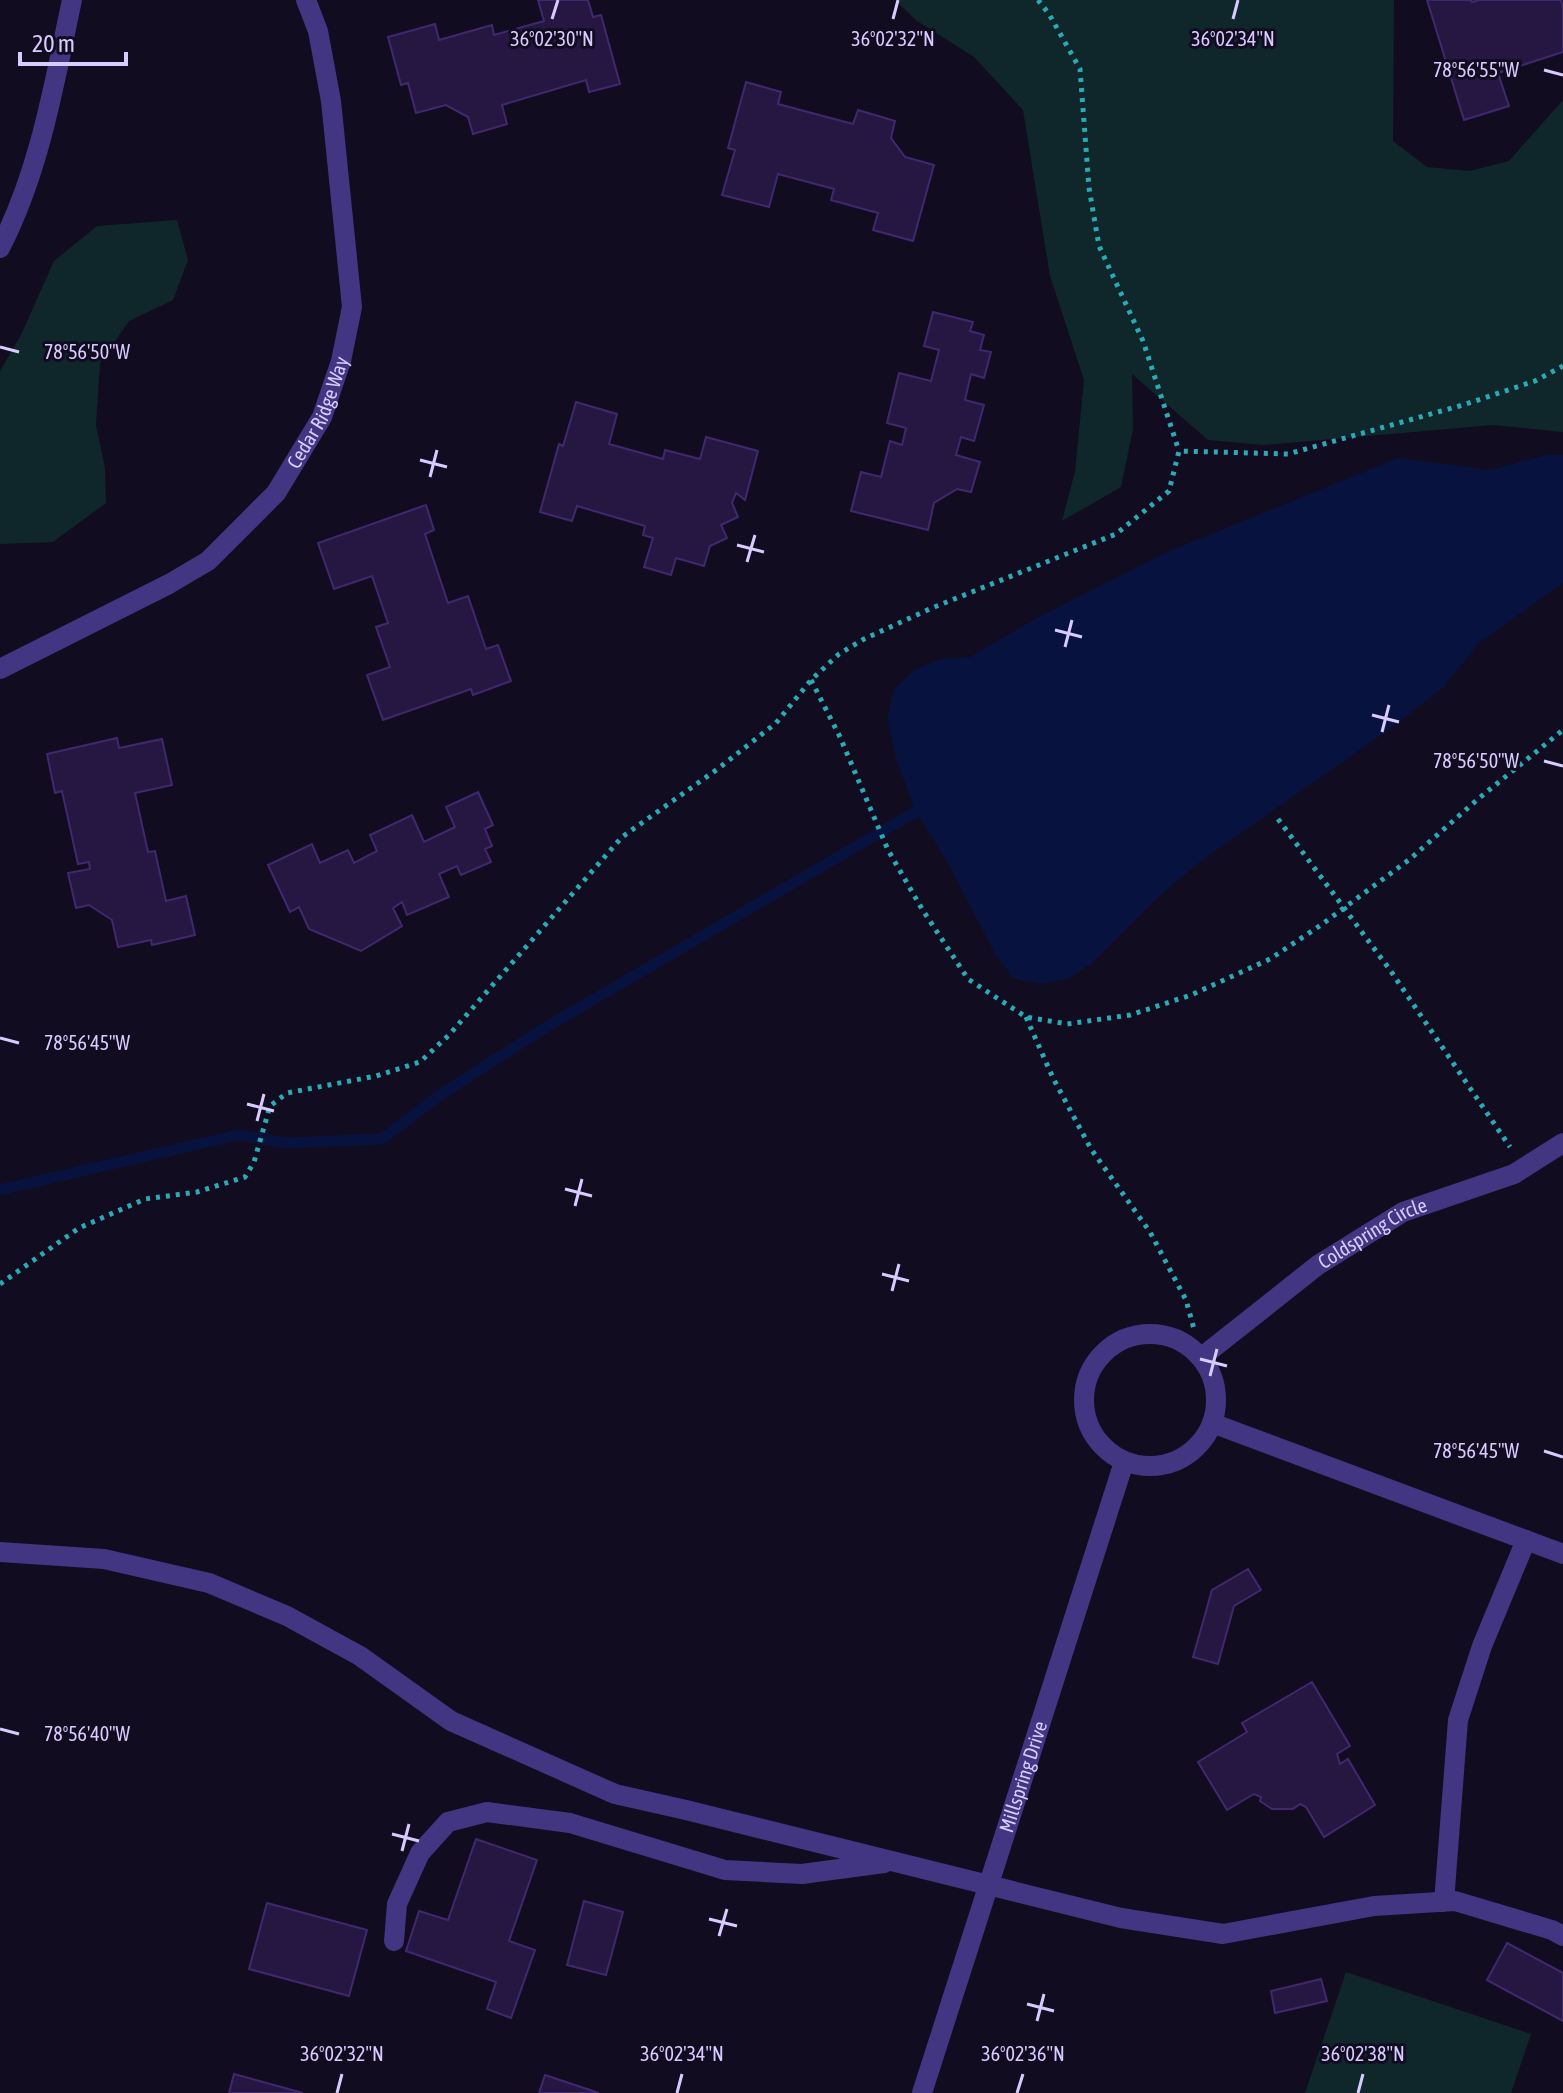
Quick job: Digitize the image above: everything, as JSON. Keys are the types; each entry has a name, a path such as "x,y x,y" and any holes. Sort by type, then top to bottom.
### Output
{"street":[{"path":"0,248 30,177 47,119 72,0"},
{"name":"Cedar Ridge Way","path":"0,669 169,584 208,561 276,493 322,417 341,361 352,307 331,101 318,31 306,0"},
{"name":"Coldspring Circle","path":"1203,1356 1318,1265 1403,1212 1514,1174 1563,1143"},
{"path":"1144,1333 1166,1335 1187,1344 1203,1356 1213,1379 1216,1401 1212,1423 1194,1449 1166,1465 1145,1467 1124,1462 1105,1450 1091,1433 1083,1412 1083,1389 1090,1368 1104,1351 1123,1338 1144,1333"},
{"path":"1212,1423 1563,1554"},
{"name":"Millspring Drive","path":"922,2093 1124,1462"},
{"path":"1444,1902 1458,1720 1482,1646 1526,1540"},
{"path":"0,1552 104,1559 209,1583 287,1616 360,1656 451,1721 615,1794 1121,1918 1223,1934 1374,1906 1455,1901 1563,1936"},
{"path":"394,1941 397,1904 420,1853 448,1822 487,1812 570,1823 725,1870 802,1874 896,1861"}],"path":[{"path":"0,1284 79,1228 145,1199 197,1192 245,1177 256,1155 270,1106 287,1093 376,1076 420,1062 449,1035 622,837 776,723 811,680 839,654 864,639 1116,534 1169,491 1179,451 1143,341 1099,246 1089,188 1080,69 1038,0"},
{"path":"1179,451 1288,454 1463,405 1535,381 1563,366"},
{"path":"811,680 840,737 888,850 968,979 1026,1017 1067,1024 1130,1015 1191,995 1270,959 1410,859 1563,730"},
{"path":"1278,819 1344,906 1524,1168"},
{"path":"1026,1017 1053,1078 1091,1149 1150,1232 1179,1286 1203,1356"}],"green space":[{"path":"895,0 1394,0 1393,141 1427,167 1470,171 1509,161 1563,100 1563,432 1493,425 1263,445 1208,440 1132,374 1133,429 1121,487 1062,521 1075,471 1084,380 1050,276 1023,110 974,57 917,21"},
{"path":"177,220 188,260 173,300 129,321 100,363 96,425 105,468 106,503 53,542 0,544 0,371 21,335 54,261 97,226"},
{"path":"1346,1972 1531,2034 1511,2093 1305,2093"}],"shaded area":[{"path":"1547,455 1563,455 1563,583 1479,643 1443,688 1201,861 1158,897 1091,964 1068,979 1041,984 1013,978 994,952 949,865 915,810 896,759 887,718 894,689 916,669 941,659 970,657 1037,618 1165,553 1398,458 1489,470"}],"building":[{"path":"538,0 588,0 593,17 601,15 620,84 589,92 586,80 502,105 507,124 473,134 468,117 446,105 416,113 408,83 401,85 388,37 435,24 439,40 492,25 494,35 544,21"},
{"path":"1427,0 1561,0 1563,52 1498,73 1509,106 1464,120"},
{"path":"746,82 781,92 778,104 853,124 858,110 895,121 891,138 905,157 934,165 913,241 873,230 878,213 831,200 834,189 778,174 769,207 722,195 735,150 728,148"},
{"path":"933,312 973,322 970,331 984,335 980,350 991,352 984,378 971,374 965,400 984,405 974,441 961,437 956,455 980,462 971,492 957,489 934,503 928,530 851,511 861,472 881,477 890,441 902,445 906,428 887,423 899,373 931,381 939,350 924,346"},
{"path":"576,402 617,414 609,444 663,459 665,450 700,459 706,437 758,451 745,500 736,493 732,503 738,517 721,525 727,538 710,546 704,566 676,558 671,575 644,567 653,538 643,535 645,526 577,506 572,521 540,512 559,444 563,446"},
{"path":"426,505 434,530 425,534 448,603 468,596 486,649 498,645 511,681 473,695 471,689 383,720 367,675 390,667 376,627 388,623 372,576 334,589 318,543"},
{"path":"117,738 119,748 162,739 172,785 135,793 148,852 155,851 166,901 186,896 195,935 152,945 151,940 118,947 112,920 89,905 76,908 68,873 90,869 89,862 78,864 62,791 55,793 47,754"},
{"path":"478,792 493,825 485,829 492,846 485,849 491,862 461,875 457,866 439,874 449,897 407,915 402,902 393,908 402,926 361,951 309,929 299,907 290,912 268,865 312,844 320,863 348,850 354,863 377,851 370,835 412,815 424,842 455,827 446,807"},
{"path":"1248,1569 1261,1590 1234,1606 1218,1664 1193,1657 1212,1590"},
{"path":"1312,1682 1350,1746 1337,1754 1340,1764 1348,1759 1375,1805 1324,1837 1306,1807 1300,1804 1293,1809 1272,1809 1254,1794 1227,1810 1198,1762 1247,1732 1242,1723"},
{"path":"476,1839 537,1860 509,1941 535,1950 511,2018 487,2009 496,1982 406,1951 419,1911 448,1920"},
{"path":"584,1901 623,1912 606,1975 567,1965"},
{"path":"267,1903 367,1930 349,1996 249,1969"},
{"path":"1507,1943 1563,1973 1563,2021 1487,1980"},
{"path":"1321,1979 1327,2001 1275,2013 1271,1991"},
{"path":"234,2074 303,2093 229,2093"},
{"path":"545,2075 599,2093 539,2093"}],"waterway":[{"path":"0,1190 238,1135 286,1143 382,1139 440,1095 543,1029 929,804"}]}
